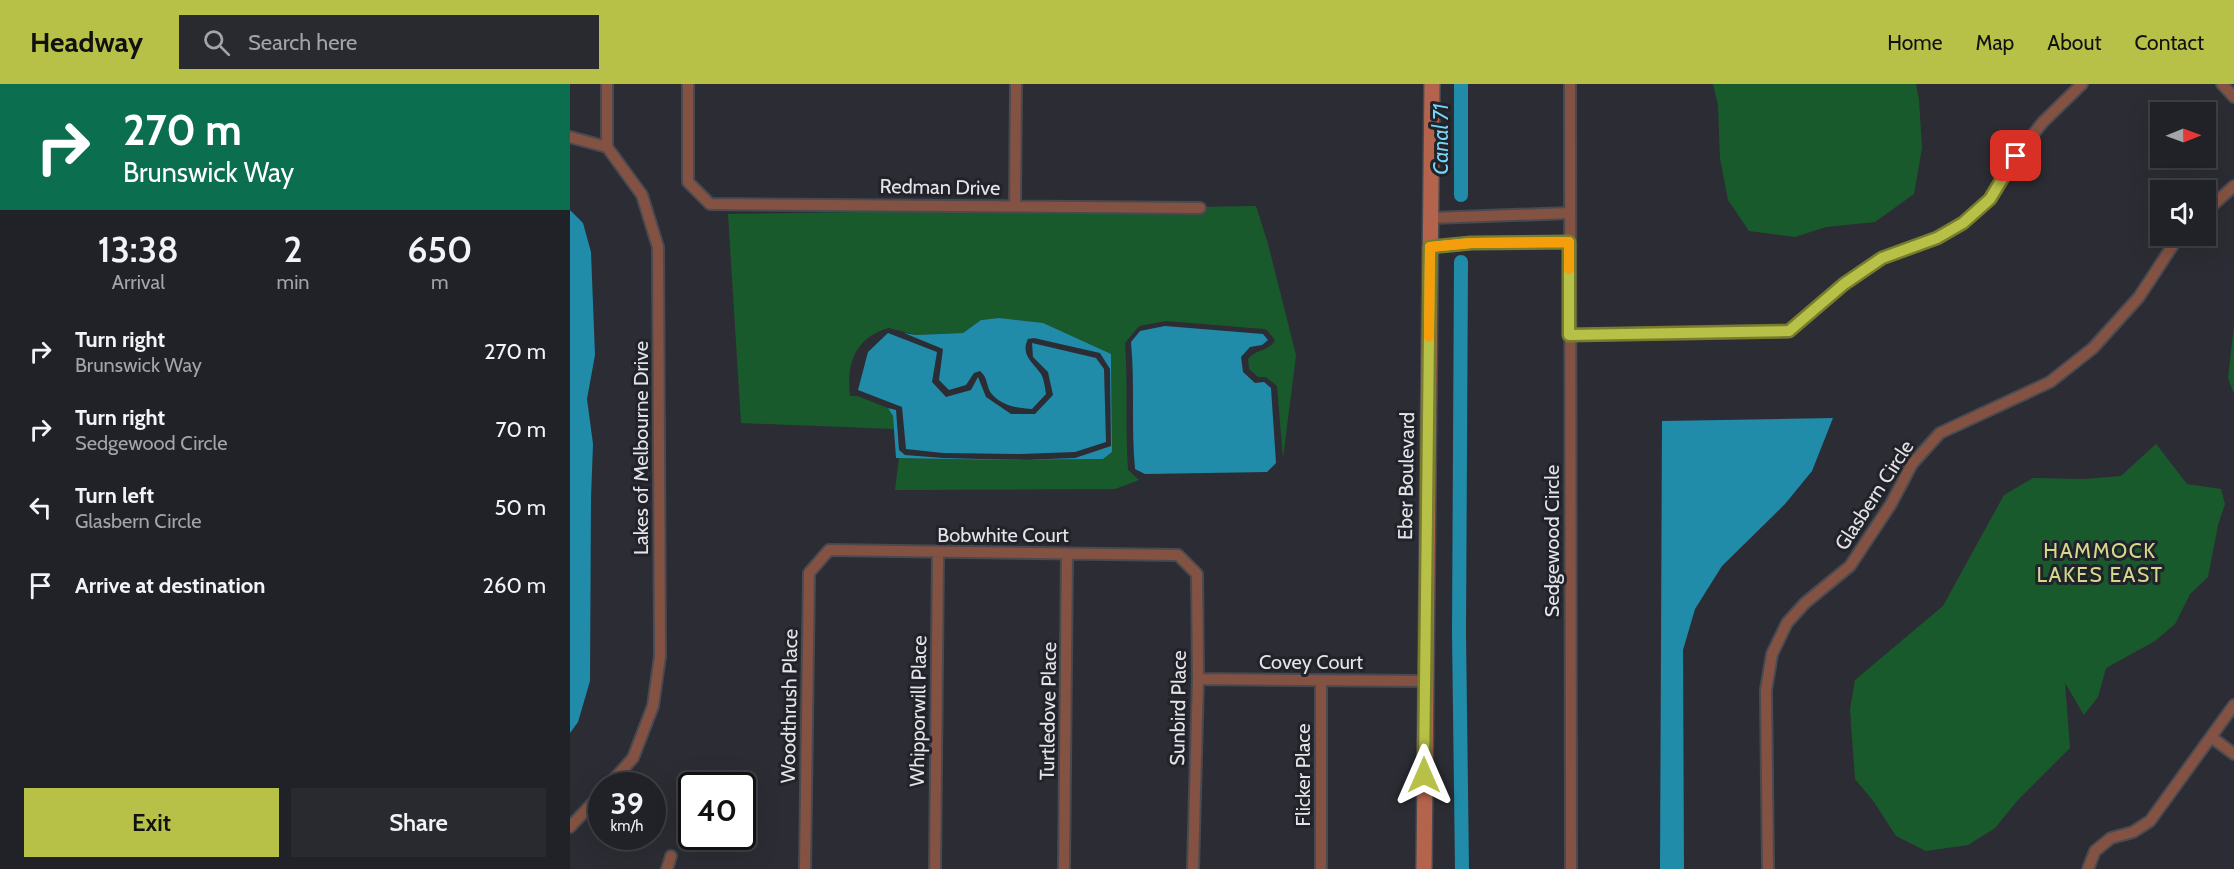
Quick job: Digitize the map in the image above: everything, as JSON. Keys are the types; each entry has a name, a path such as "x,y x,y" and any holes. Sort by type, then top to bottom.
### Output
{"street":[{"path":"570,137 607,147 607,84"},
{"name":"Redman Drive","path":"688,84 688,182 710,204 1200,207"},
{"path":"1015,206 1016,84"},
{"name":"Eber Boulevard","path":"1424,869 1432,84"},
{"name":"Sedgewood Circle","path":"1570,84 1571,869"},
{"path":"1569,335 1789,331 1844,284 1882,258 1937,238 1963,223 1990,199 2016,156 2043,122 2082,84"},
{"path":"2222,84 2234,97"},
{"name":"Lakes of Melbourne Drive","path":"607,147 642,195 658,247 660,656 653,706 633,758 620,772"},
{"path":"2216,202 2234,186"},
{"path":"1431,218 1569,213"},
{"path":"1430,247 1471,243 1569,242"},
{"name":"Glasbern Circle","path":"1768,869 1766,690 1772,654 1787,623 1805,603 1850,566 1892,504 1912,464 1940,433 2050,382 2093,348 2139,297 2172,246"},
{"name":"Bobwhite Court","path":"829,550 1178,555"},
{"name":"Woodthrush Place","path":"805,869 809,573 829,550"},
{"name":"Whipporwill Place","path":"935,869 938,553"},
{"name":"Turtledove Place","path":"1064,869 1067,554"},
{"name":"Sunbird Place","path":"1178,555 1197,574 1198,679 1193,869"},
{"name":"Covey Court","path":"1198,679 1425,681"},
{"name":"Flicker Place","path":"1321,681 1321,869"},
{"path":"2088,869 2095,851 2110,838 2133,832 2150,821 2234,705"},
{"path":"2211,737 2234,754"},
{"path":"570,827 588,808"},
{"path":"667,869 671,856"}],"green space":[{"path":"1713,84 1916,84 1922,148 1914,194 1875,222 1826,227 1795,237 1749,231 1728,200 1720,158 1718,105"},
{"path":"1256,206 1296,355 1283,458 1277,386 1266,377 1258,377 1249,369 1248,359 1269,347 1275,340 1267,330 1166,321 1139,326 1125,343 1128,470 1139,480 1115,489 895,490 899,458 1103,459 1112,452 1111,354 999,318 981,320 963,333 916,335 889,328 877,332 861,345 852,363 850,396 857,396 888,408 893,416 894,429 741,423 728,214"},
{"path":"2234,325 2234,394 2228,378"},
{"path":"2156,444 2187,484 2221,489 2225,504 2218,525 2208,577 2190,594 2175,624 2155,641 2106,668 2098,697 2084,715 2065,683 2070,748 2017,801 1995,828 1968,845 1926,851 1896,836 1874,802 1855,779 1850,709 1855,680 1943,606 2004,495 2033,478 2085,479 2121,476"}],"water":[{"path":"570,210 583,223 591,252 595,355 587,399 593,444 590,681 578,722 570,733"},
{"path":"999,318 1043,323 1111,354 1112,452 1103,459 1027,460 1075,458 1111,446 1110,369 1100,353 1034,338 1028,339 1026,354 1042,376 1046,394 1032,409 1027,409 1010,406 995,397 980,371 974,373 966,385 949,390 939,380 943,349 904,333 916,335 963,333 981,320"},
{"path":"1165,326 1263,334 1268,340 1262,345 1250,347 1241,357 1243,372 1255,383 1264,382 1271,388 1276,463 1267,472 1145,474 1135,469 1131,342 1140,331"},
{"path":"888,333 937,352 932,382 946,397 971,390 978,377 986,397 1011,414 1035,414 1053,395 1048,372 1033,357 1032,343 1096,358 1104,369 1106,442 1075,452 1020,454 943,453 906,449 902,407 858,390 868,352"},
{"path":"888,408 896,410 899,450 905,455 1015,460 896,458 893,416"},
{"path":"1833,418 1812,471 1785,504 1722,566 1695,609 1683,650 1684,869 1660,869 1662,421"}],"waterway":[{"name":"Canal 71","path":"1461,84 1461,195"},
{"name":"Canal 71","path":"1461,262 1459,632 1462,869"}],"slow traffic":[{"path":"1429,337 1430,247 1471,243 1569,242 1569,269"}],"district":[{"name":"HAMMOCK LAKES EAST","path":"2100,562"}],"route":[{"path":"1424,775 1430,247 1471,243 1569,242 1569,335 1789,331 1844,284 1882,258 1937,238 1963,223 1990,199 2016,156"}]}
